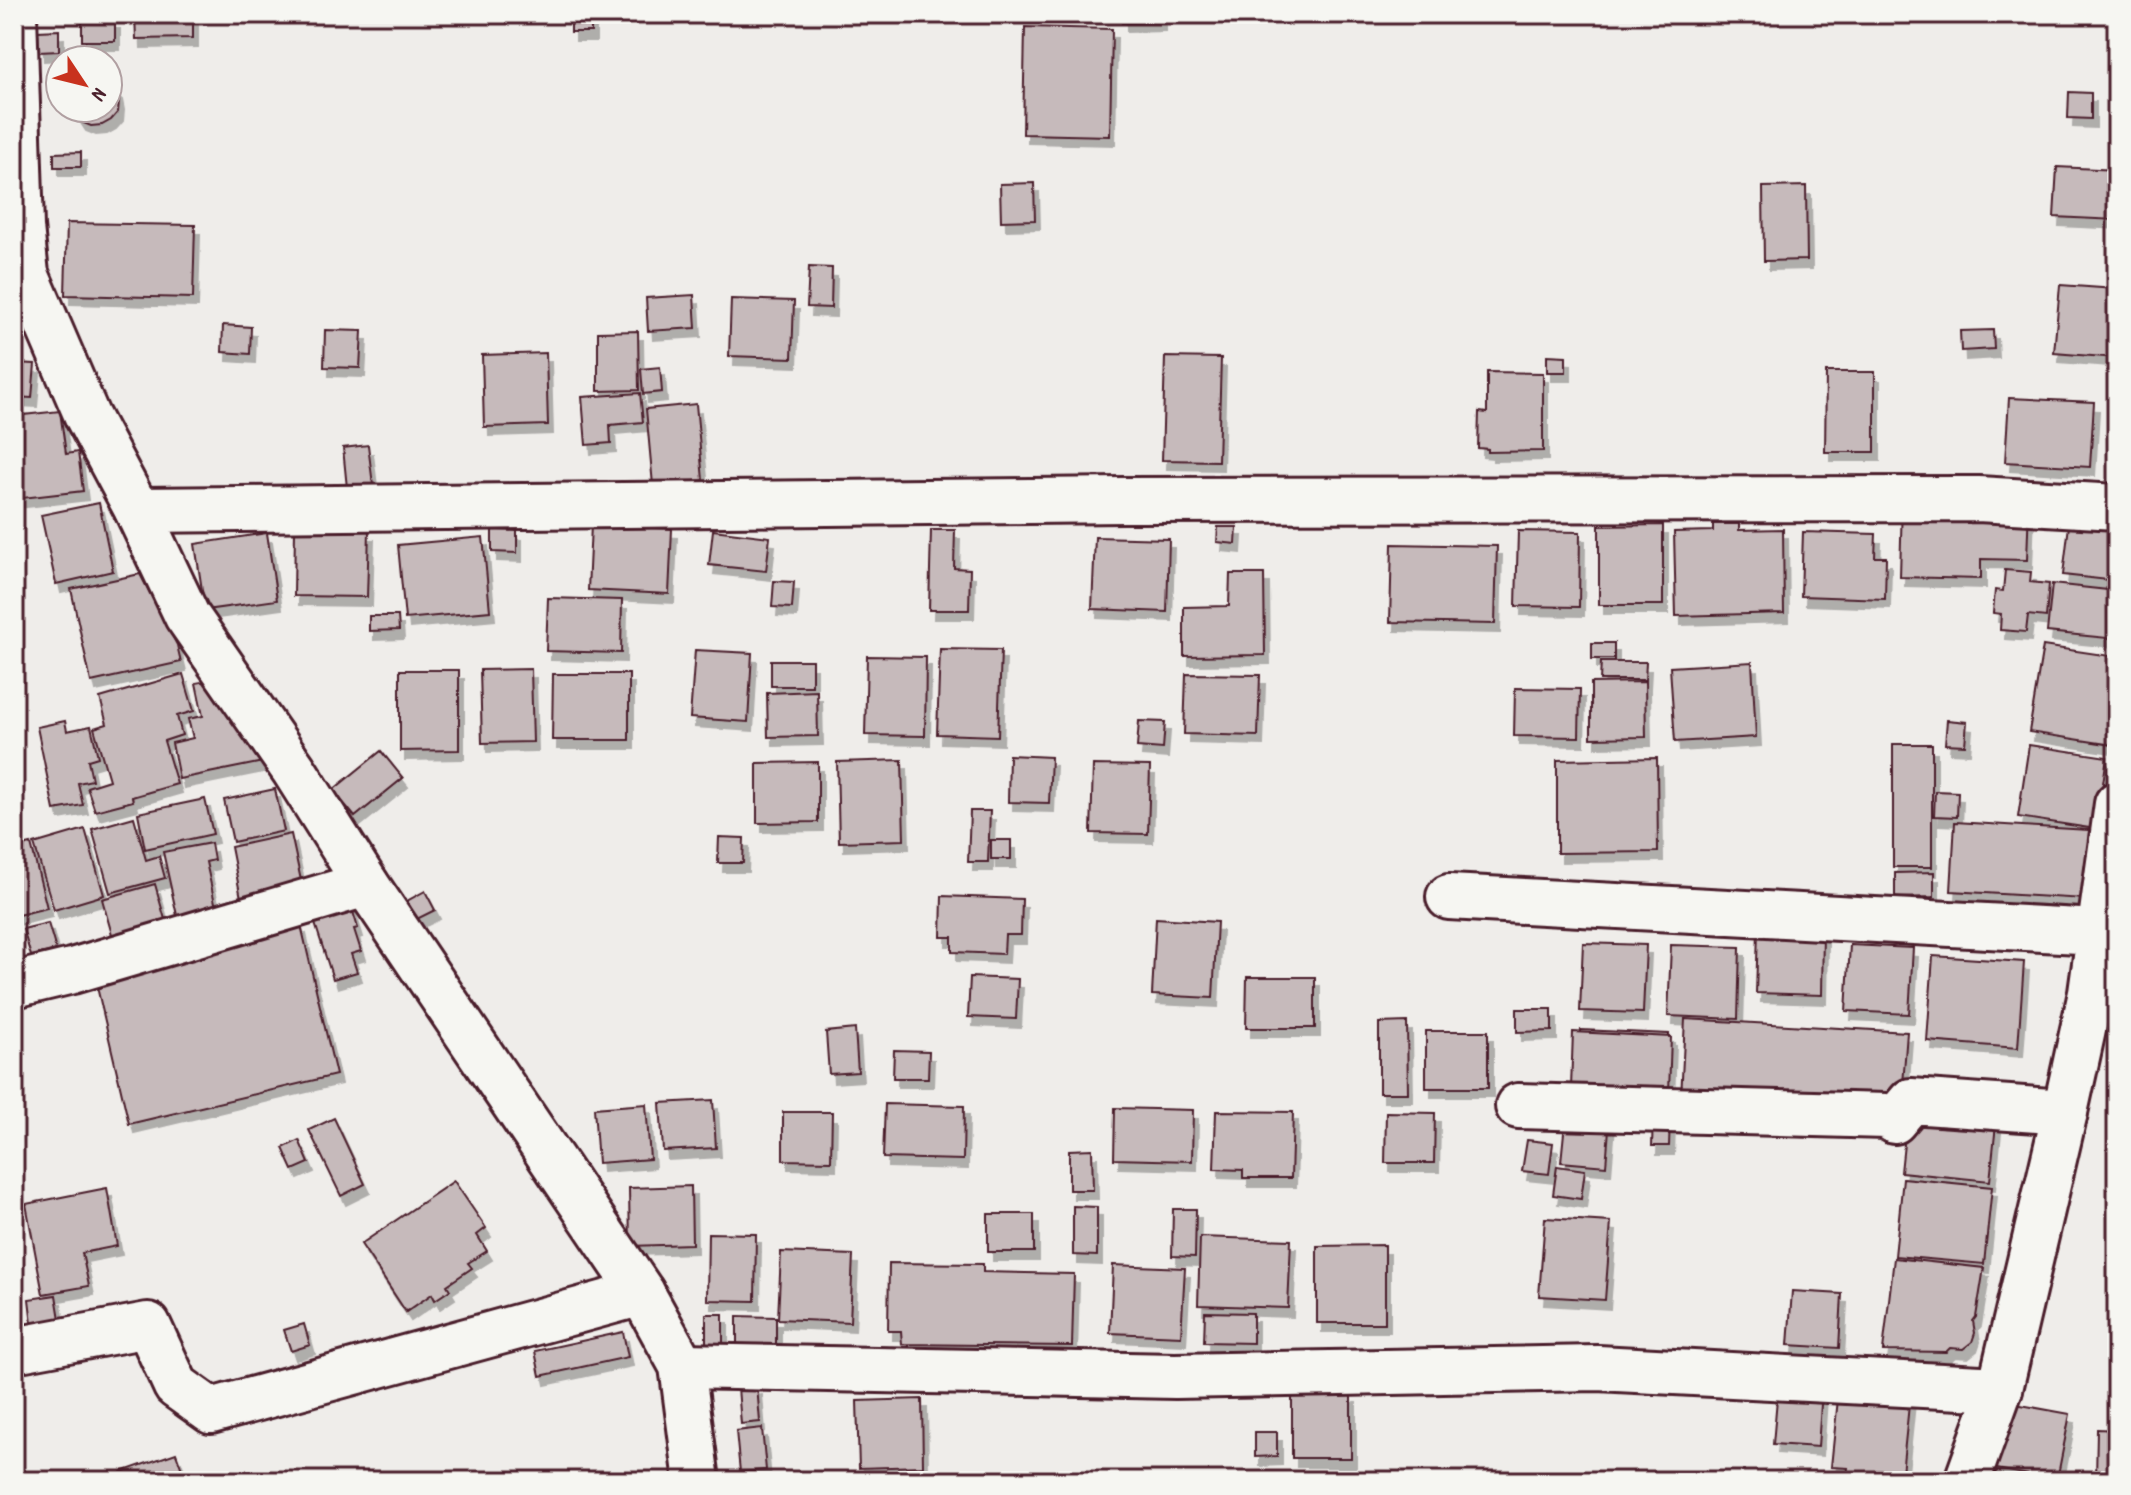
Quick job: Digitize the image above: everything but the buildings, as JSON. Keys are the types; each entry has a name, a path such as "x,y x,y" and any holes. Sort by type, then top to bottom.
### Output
{"street":[{"path":"14,14 20,274 187,616 294,770 366,884 642,1293 682,1366 697,1481"},
{"path":"137,510 1186,500 1978,499 2117,507"},
{"path":"1967,1481 2000,1389 2065,1112 2091,993 2117,804"},
{"path":"14,985 86,967 366,884"},
{"path":"1449,897 2099,932"},
{"path":"1518,1106 1886,1116 1894,1121 1911,1101 2065,1112"},
{"path":"14,1350 148,1325 176,1386 211,1411 642,1293"},
{"path":"682,1366 1175,1376 1598,1368 2000,1389"}]}
